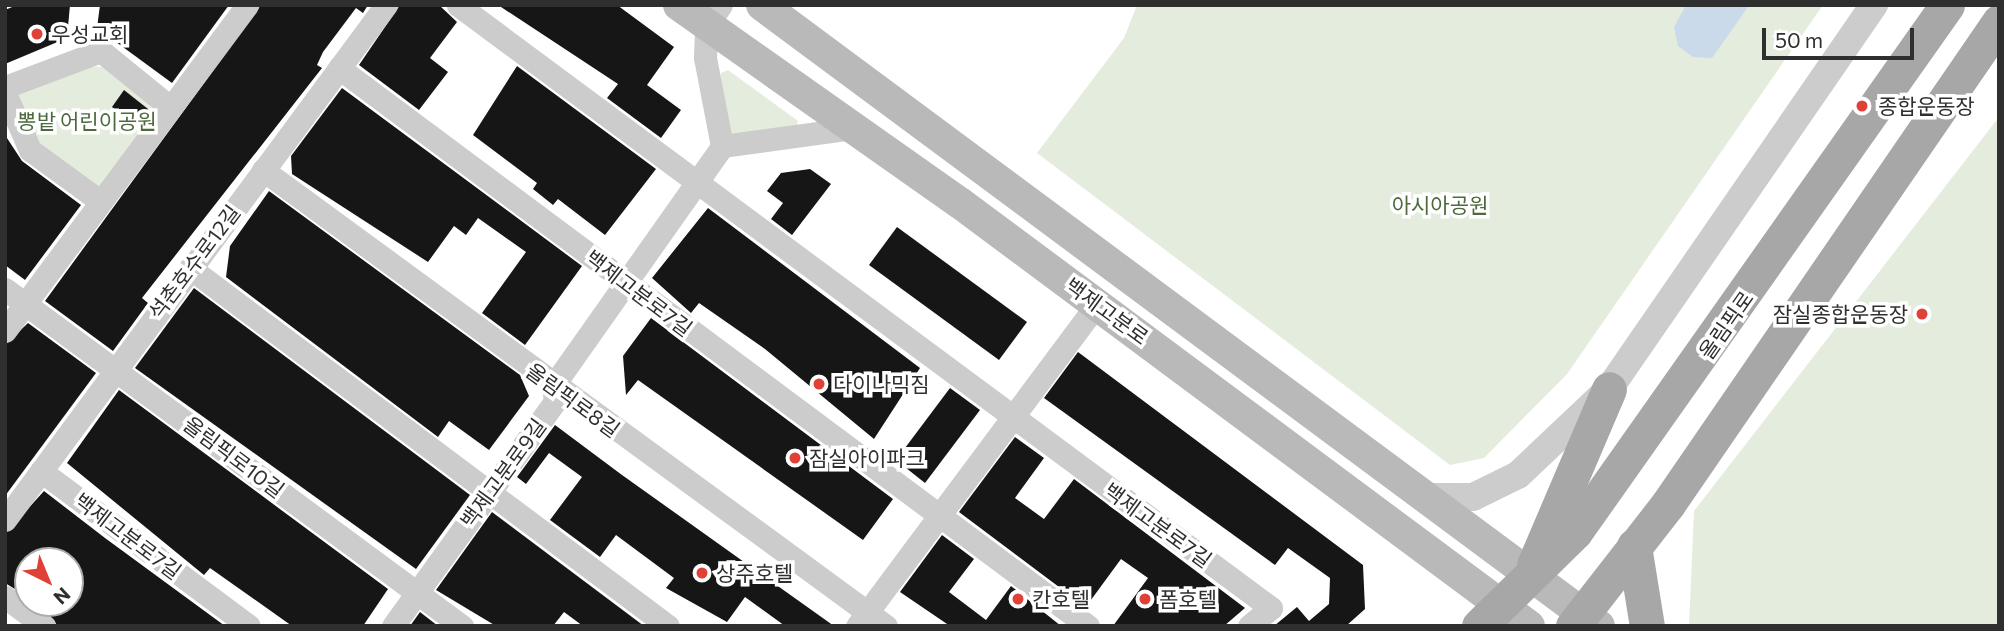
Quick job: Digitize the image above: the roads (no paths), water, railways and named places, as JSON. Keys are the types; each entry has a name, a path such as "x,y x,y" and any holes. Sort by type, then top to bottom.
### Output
{"main road":[{"name":"백제고분로","path":"679,5 714,16 853,128 1097,304 1490,615 1529,626"},
{"name":"백제고분로","path":"762,5 1433,497 1586,622"},
{"name":"올림픽로","path":"1490,615 1575,532 1673,401 1948,5"},
{"path":"1586,622 1634,546 1999,22"},
{"path":"1530,575 1609,389"},
{"path":"1634,546 1647,626"}],"street":[{"path":"5,331 247,5"},
{"name":"석촌호수로12길","path":"5,520 386,5"},
{"name":"백제고분로7길","path":"458,5 1271,608 1249,626"},
{"path":"1433,497 1474,497 1518,475 1609,389 1874,5"},
{"path":"714,16 705,58 722,146 853,128"},
{"path":"5,87 101,51 170,107"},
{"name":"백제고분로7길","path":"340,68 1088,626"},
{"path":"5,93 30,150 100,201"},
{"name":"백제고분로9길","path":"393,626 555,401 553,386 722,146"},
{"name":"올림픽로8길","path":"263,170 870,621"},
{"path":"190,268 668,626"},
{"name":"올림픽로10길","path":"5,289 462,626"},
{"path":"870,621 939,516 1097,304"},
{"name":"백제고분로7길","path":"41,471 249,626"},
{"path":"5,597 44,626"}],"water":[{"path":"1686,5 1748,7 1712,58 1693,57 1678,46 1674,27"}],"place":[{"name":"우성교회","path":"37,34"},
{"name":"종합운동장","path":"1862,106"},
{"name":"잠실종합운동장","path":"1922,314"},
{"name":"다이나믹짐","path":"819,384"},
{"name":"잠실아이파크","path":"795,458"},
{"name":"상주호텔","path":"702,573"},
{"name":"칸호텔","path":"1018,599"},
{"name":"폼호텔","path":"1145,599"}],"park label":[{"name":"뽕밭 어린이공원","path":"87,121"},
{"name":"아시아공원","path":"1440,205"}]}
